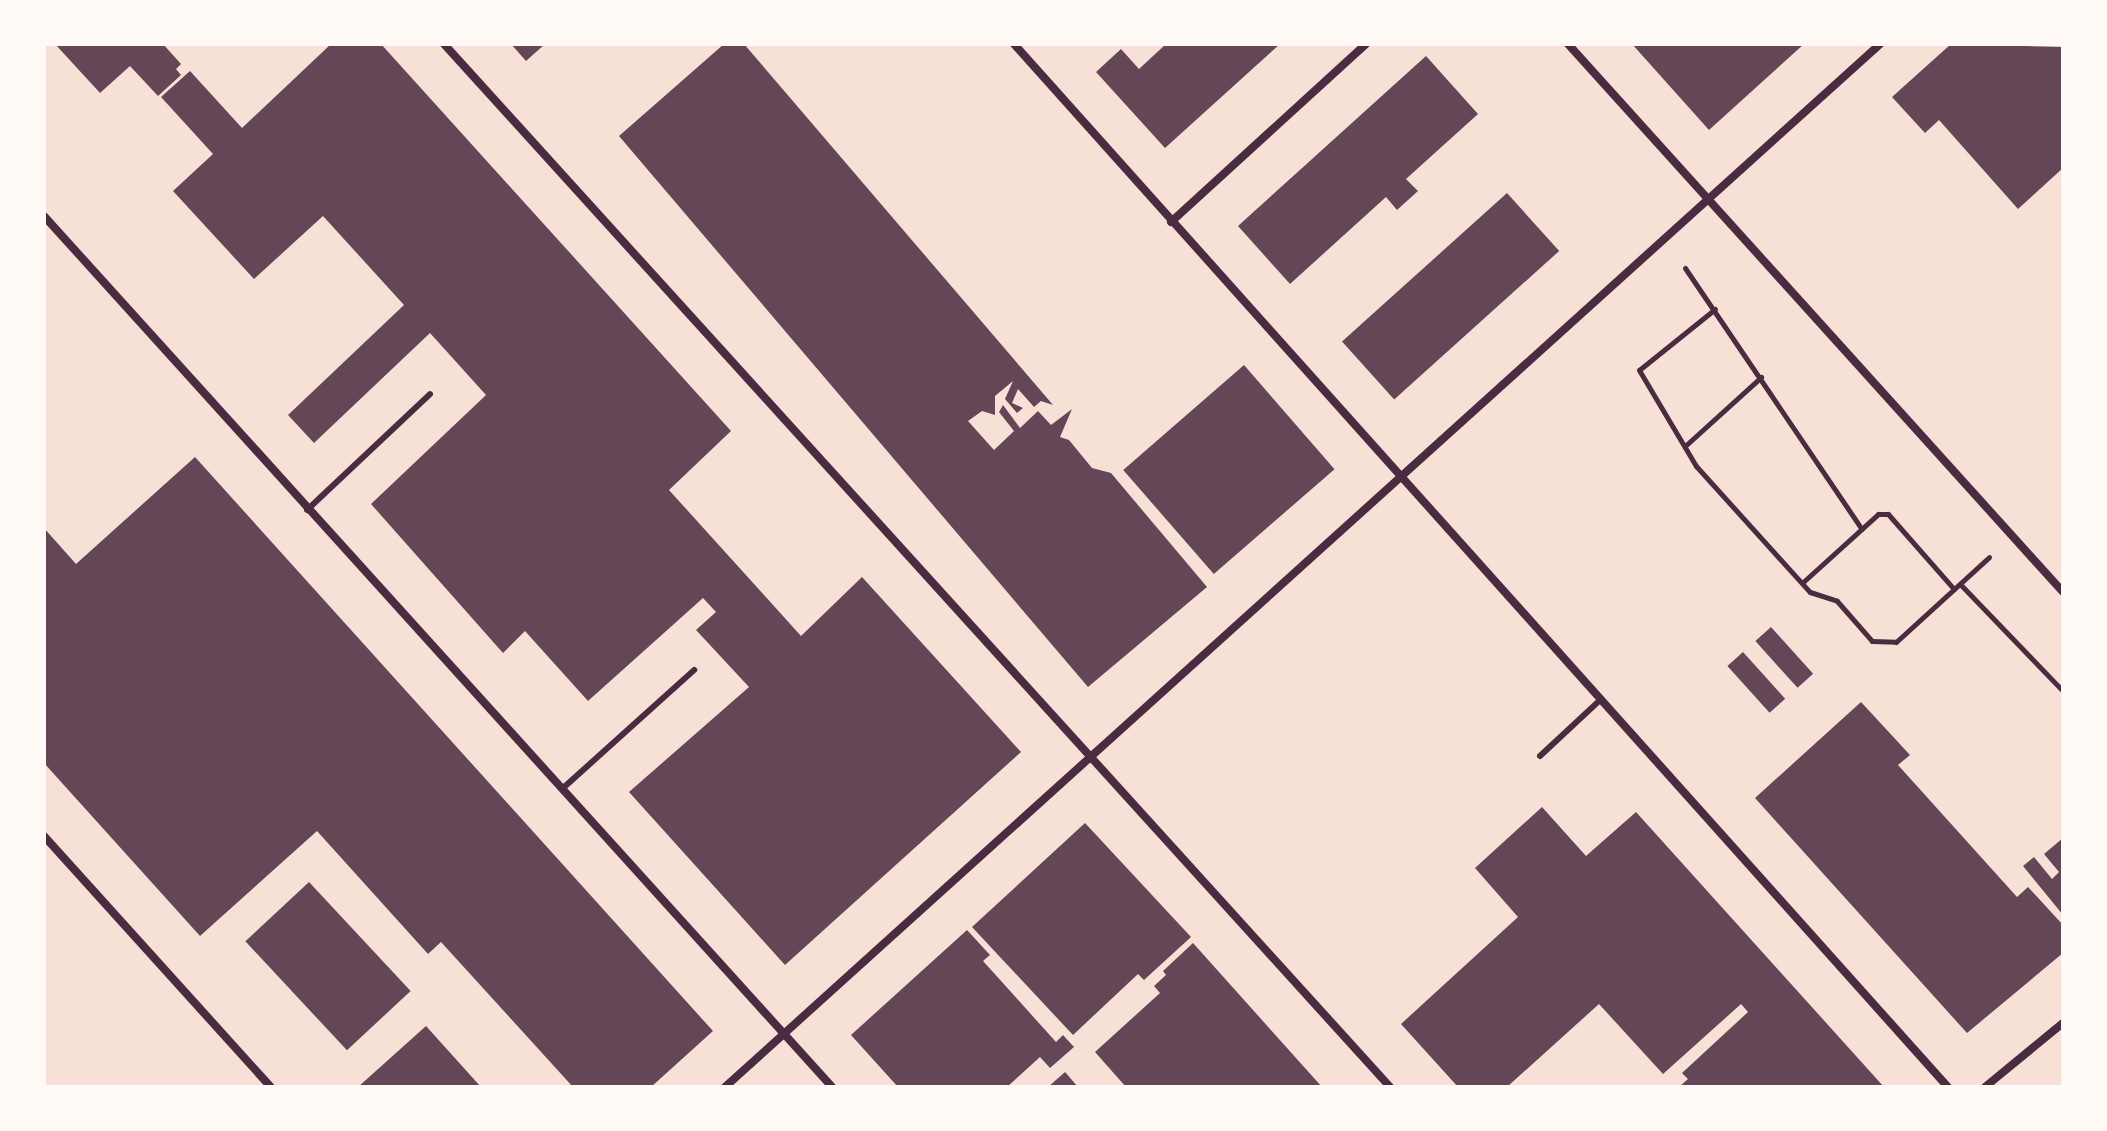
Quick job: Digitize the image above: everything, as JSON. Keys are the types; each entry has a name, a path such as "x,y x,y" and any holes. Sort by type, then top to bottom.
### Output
{"street":[{"path":"444,44 1390,1087"},
{"path":"1014,44 1948,1087"},
{"path":"1171,222 1366,44"},
{"path":"1568,44 2063,592"},
{"path":"725,1087 1880,44"},
{"path":"44,216 832,1087"},
{"path":"44,836 271,1087"},
{"path":"1985,1087 2063,1023"}],"lane":[{"path":"307,510 430,394"},
{"path":"562,789 694,670"},
{"path":"1540,756 1600,700"}],"path":[{"path":"1685,268 1862,529"},
{"path":"1715,309 1639,370 1685,446 1810,592 1837,601 1872,641 1896,642 1989,557"},
{"path":"1685,446 1761,377"},
{"path":"1802,583 1878,514 1888,514 1954,589"},
{"path":"1960,584 2063,691"}],"building":[{"path":"55,44 163,44 181,64 176,69 181,75 158,96 130,66 100,93"},
{"path":"331,44 381,44 731,431 669,490 801,636 862,577 1021,752 785,965 629,792 749,687 696,630 716,612 703,598 588,701 525,631 503,653 371,504 486,395 430,333 314,443 288,415 404,305 323,216 254,279 173,191 213,154 161,97 190,71 242,128"},
{"path":"511,44 545,44 526,61"},
{"path":"724,44 744,44 1053,405 1041,401 1034,407 1018,389 1012,403 1023,408 1017,413 1005,399 1013,381 995,396 995,415 982,411 968,421 994,450 1014,431 999,412 1003,405 1020,428 1038,411 1051,425 1072,409 1060,437 1069,440 1092,468 1111,473 1207,587 1088,687 619,136"},
{"path":"1166,44 1280,44 1165,148 1096,72 1121,49 1139,69"},
{"path":"1632,44 1804,44 1709,130"},
{"path":"1951,44 2063,47 2063,168 2018,209 1939,120 1925,133 1892,97"},
{"path":"1426,56 1478,114 1406,179 1418,191 1397,210 1386,197 1290,284 1238,226"},
{"path":"1507,193 1559,251 1394,400 1342,342"},
{"path":"1244,365 1335,469 1214,574 1123,470"},
{"path":"195,457 713,1031 651,1087 573,1087 441,942 428,954 317,831 200,936 44,763 44,528 76,564"},
{"path":"1771,627 1813,674 1798,688 1755,641"},
{"path":"1743,652 1785,699 1770,713 1727,666"},
{"path":"1861,702 1910,755 1898,765 2017,897 2028,887 2063,925 2063,953 1967,1033 1755,798"},
{"path":"1542,807 1586,856 1636,812 1884,1087 1679,1087 1688,1079 1682,1073 1748,1012 1741,1004 1663,1074 1599,1004 1507,1087 1458,1087 1401,1024 1518,917 1475,868"},
{"path":"1085,823 1191,937 1144,980 1138,974 1073,1035 972,927"},
{"path":"2063,838 2063,915 2023,866 2034,857 2052,879 2059,872 2044,854"},
{"path":"309,882 411,991 347,1050 245,941"},
{"path":"967,930 990,955 983,961 1056,1042 1063,1035 1074,1047 1050,1068 1040,1057 1007,1087 898,1087 851,1035"},
{"path":"1193,943 1322,1087 1126,1087 1095,1052 1160,993 1154,986 1166,975 1163,971"},
{"path":"426,1026 481,1087 358,1087"},
{"path":"1065,1072 1078,1087 1048,1087"}]}
